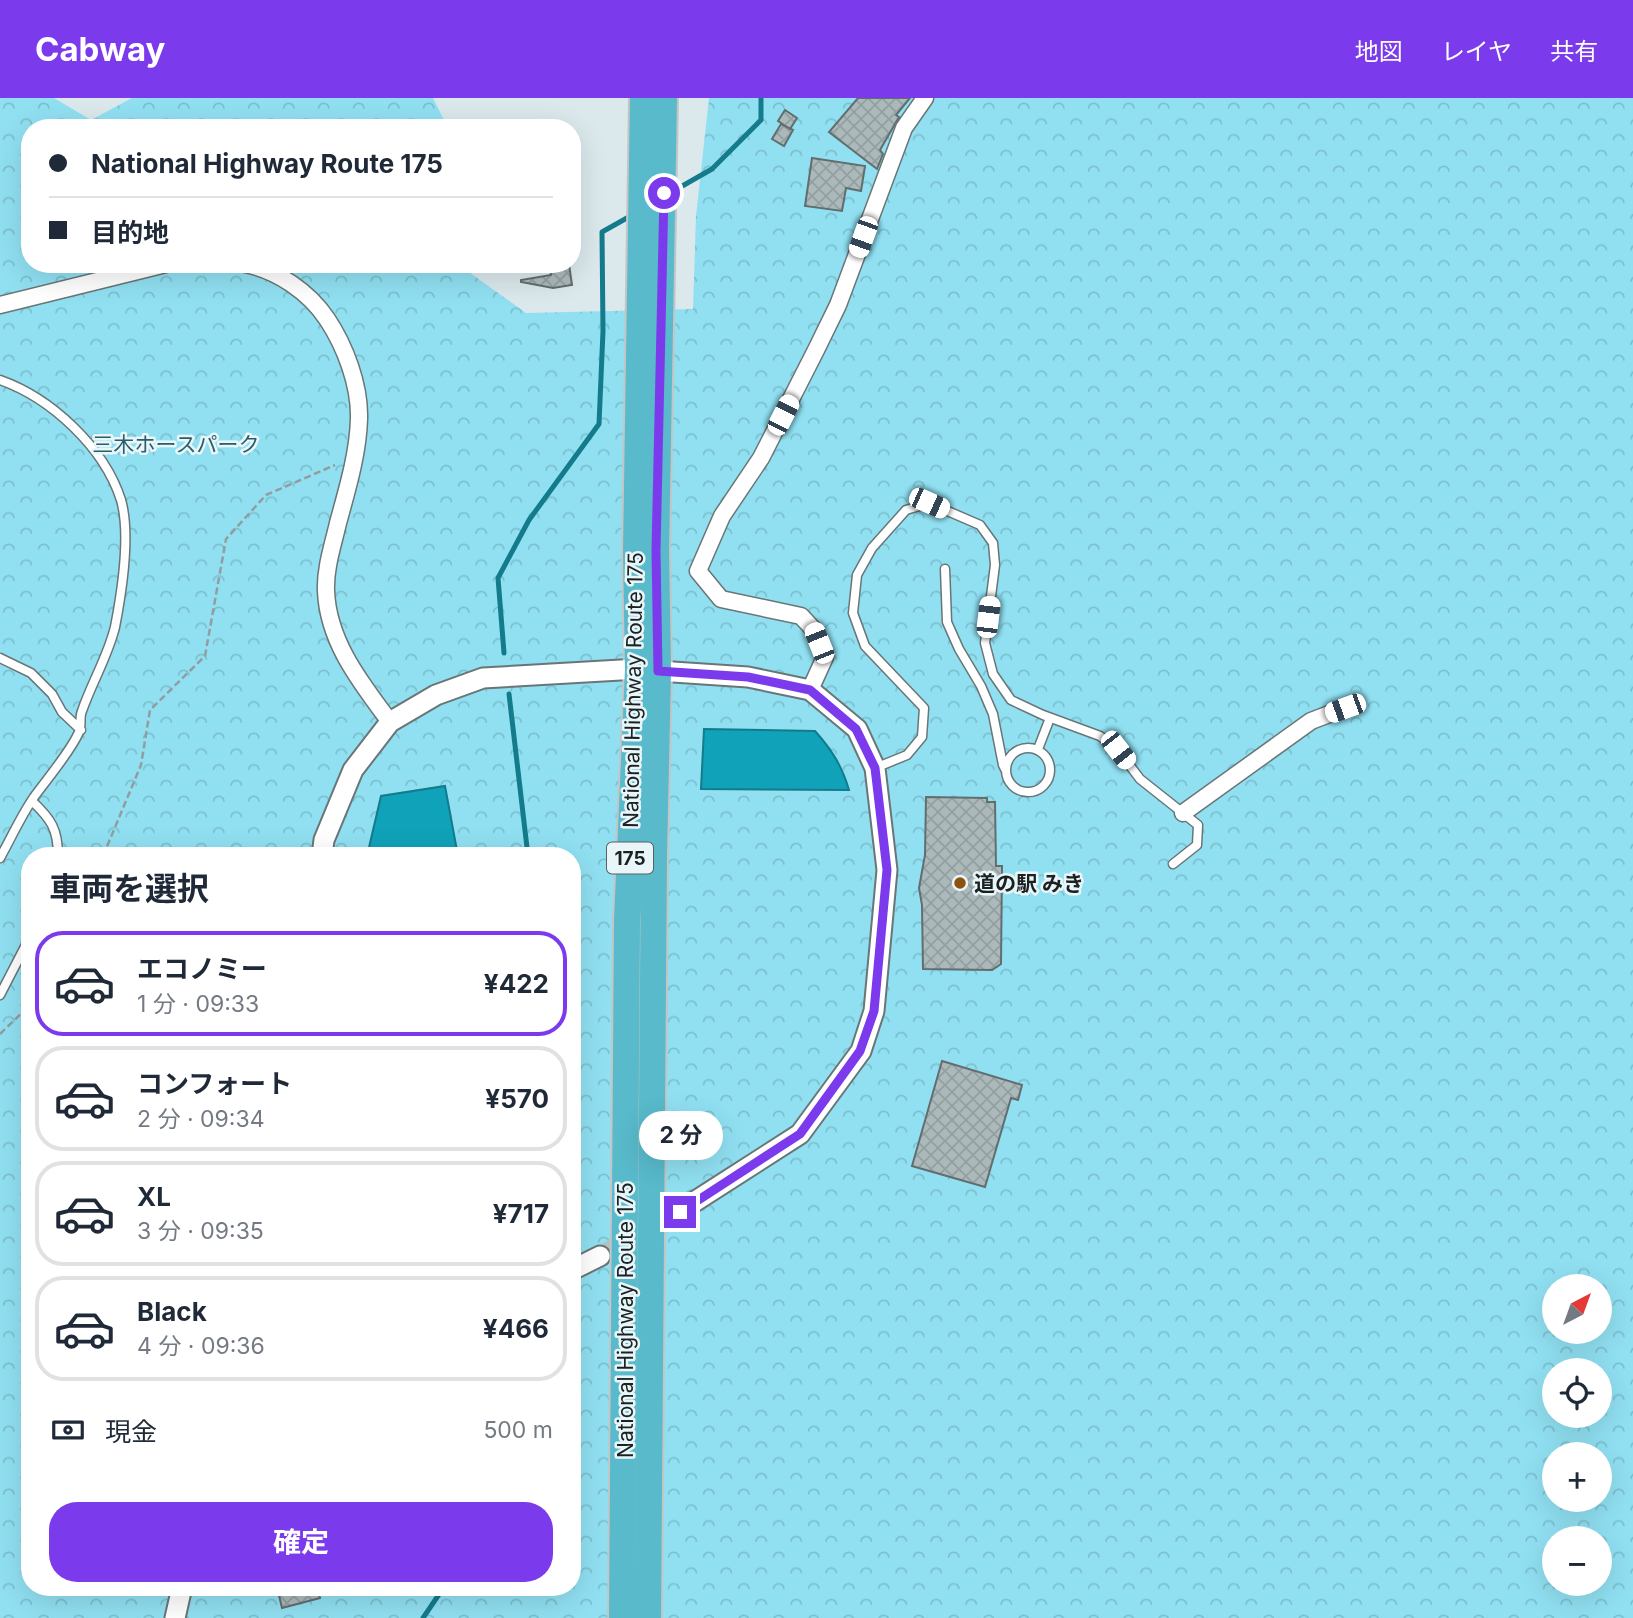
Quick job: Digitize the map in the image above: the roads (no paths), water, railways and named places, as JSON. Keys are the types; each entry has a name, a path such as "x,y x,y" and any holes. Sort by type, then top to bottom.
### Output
{"highway":[{"name":"National Highway Route 175","path":"643,98 636,553 648,670 654,856 648,1618"},
{"name":"National Highway Route 175","path":"622,1618 627,921 656,551 664,217 664,98"},
{"path":"664,217 674,155 679,98"}],"street":[{"path":"810,690 825,657 814,630 802,616 721,599 698,571 722,516 761,457 838,305 904,128 925,98"},
{"path":"0,305 130,273"},
{"path":"270,273 292,284 320,309 340,339 354,384 359,418 352,462 329,558 326,590 332,627 352,671 390,722"},
{"path":"323,847 353,770 390,722 436,695 483,678 648,670 748,677 810,690 856,729 875,768 887,870 874,1011 860,1051 800,1134 680,1212"},
{"path":"1183,813 1311,721 1345,708"},
{"path":"581,1266 600,1256"},
{"path":"175,1618 180,1596"}],"lane":[{"path":"0,380 17,386 52,407 82,435 104,467 121,500 126,552 114,628 102,665 80,714 80,730 32,800 0,858"},
{"path":"875,768 907,755 922,737 924,708 865,646 853,613 857,575 872,548 906,510 929,503 980,525 993,543 995,565 985,643 993,674 1011,700 1100,736 1118,750 1140,779 1198,825 1197,845 1173,864"},
{"path":"945,569 947,622 993,714 1003,765 1006,771 1013,785 1026,792 1040,789 1050,772 1048,759 1030,747 1016,751 1007,764 1006,771"},
{"path":"0,658 31,673 52,694 62,712 80,730"},
{"path":"1038,750 1050,718"},
{"path":"32,800 46,814 58,835 58,847"},
{"path":"0,995 21,954"}],"waterway":[{"path":"670,193 712,169 761,120 761,98"},
{"path":"504,653 498,578 529,520 599,424 603,331 602,232 634,214"},
{"path":"509,694 527,847"},
{"path":"423,1618 438,1596"}],"tunnel":[{"path":"600,1256 680,1211"}],"place":[{"name":"道の駅 みき","path":"960,883"}],"park label":[{"name":"三木ホースパーク","path":"176,444"}]}
